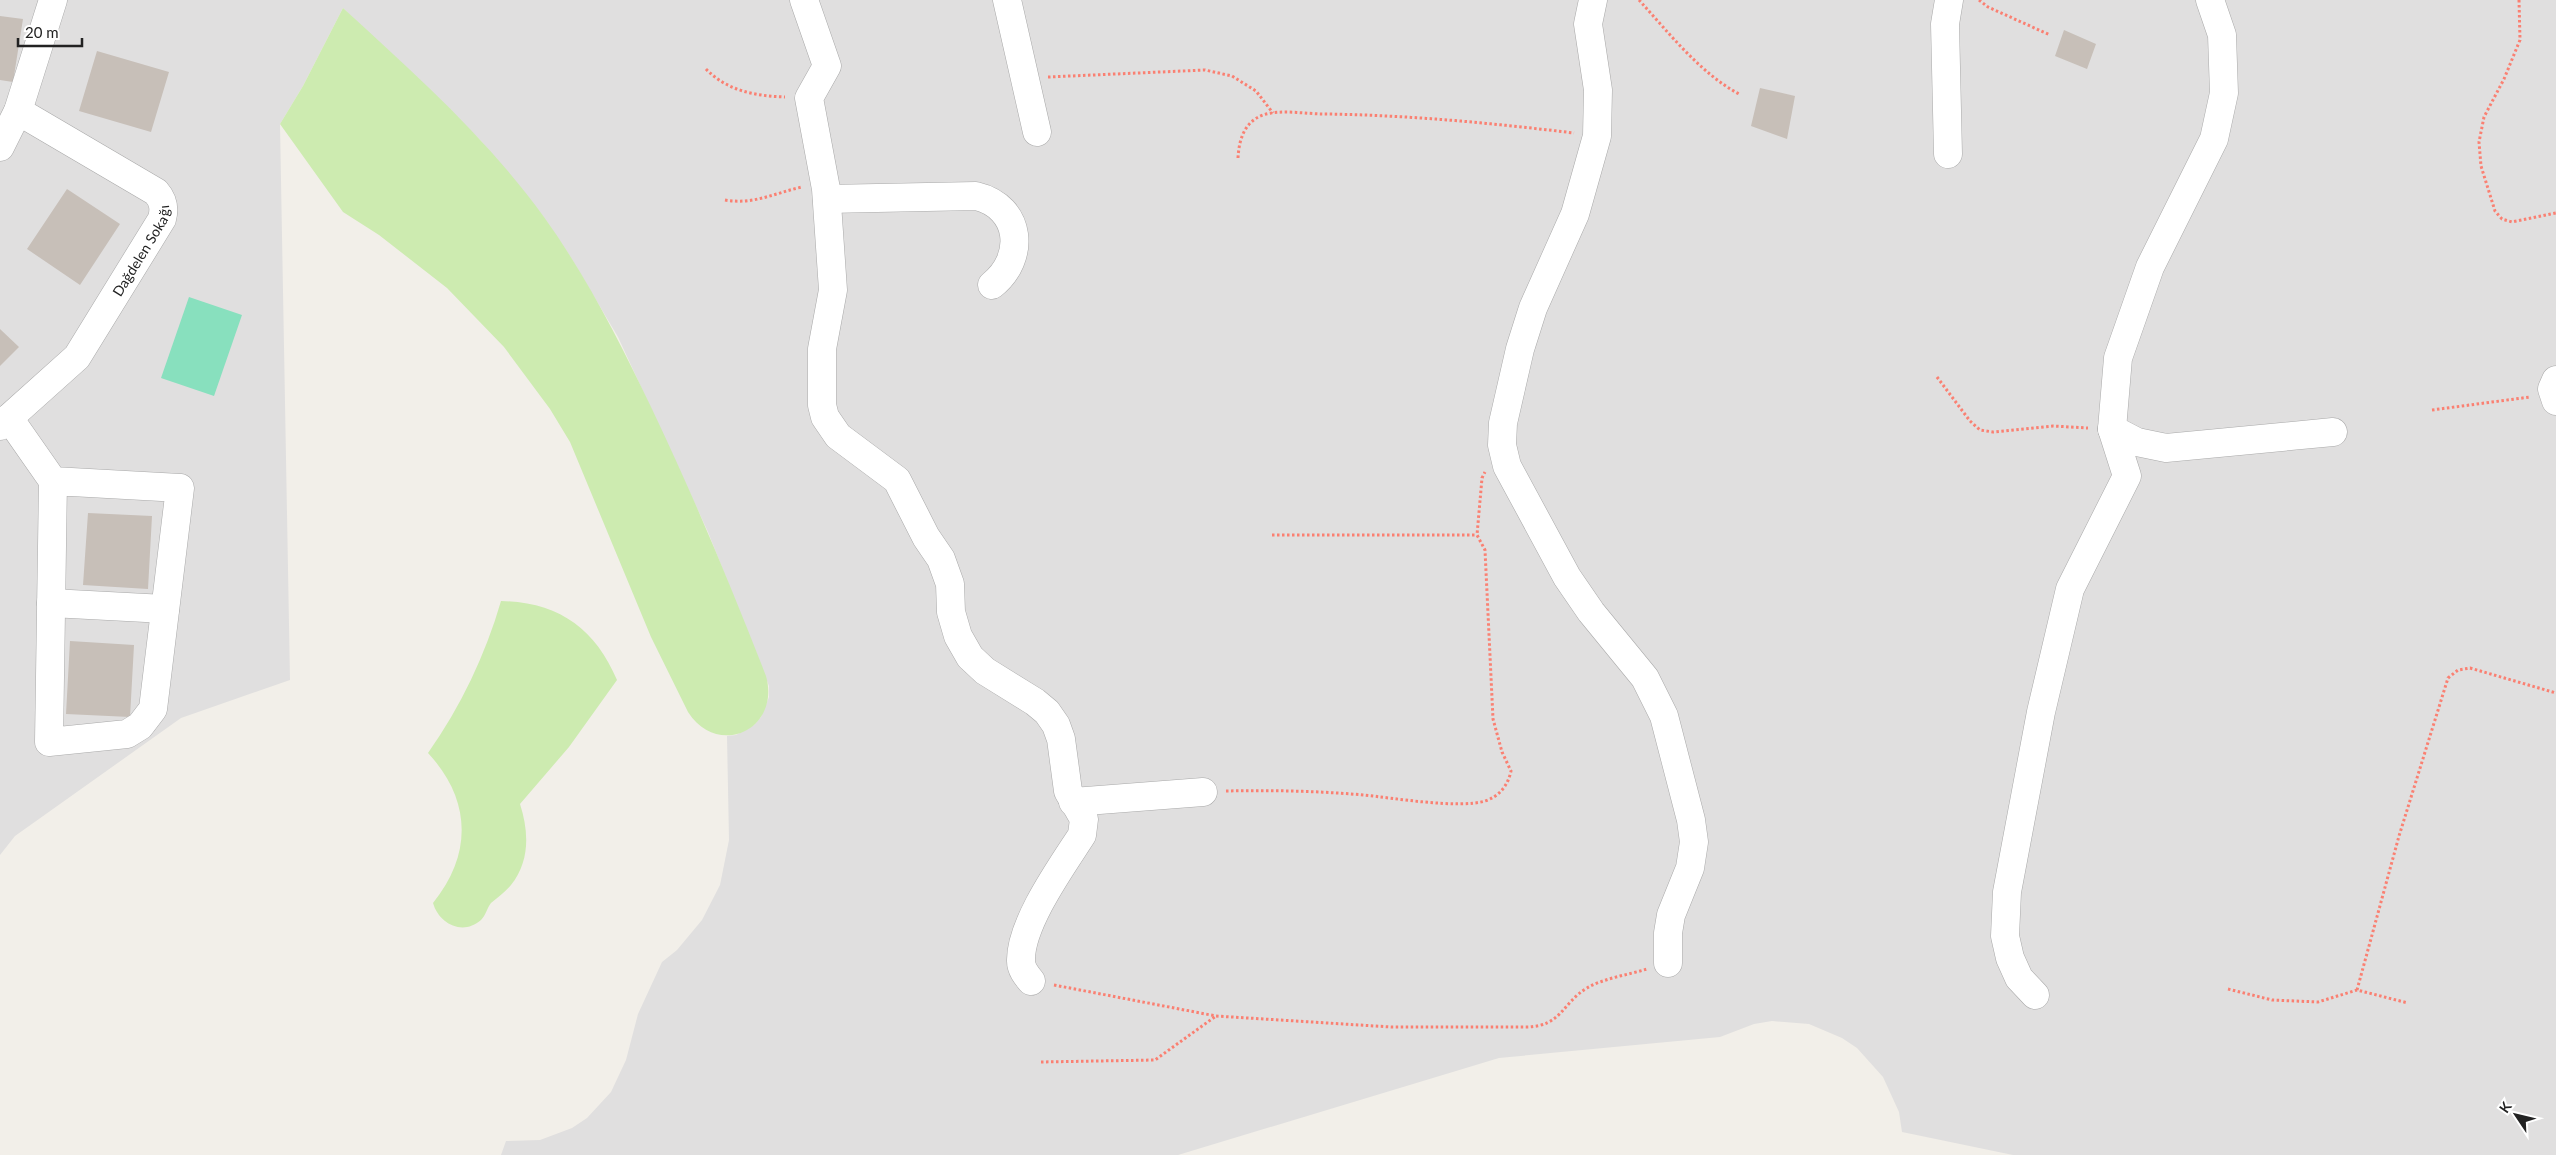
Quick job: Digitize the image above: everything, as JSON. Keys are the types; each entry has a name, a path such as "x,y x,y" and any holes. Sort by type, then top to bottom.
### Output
{"street":[{"path":"0,147 18,111 53,0"},
{"path":"804,0 827,66 809,98 827,194 833,290 822,349 822,405 825,417 838,436 897,480 926,537 941,559 950,584 951,612 958,636 970,657 985,671 1035,702 1047,712 1056,724 1061,739 1068,791 1073,802 1081,811 1084,827 1030,924 1021,960 1022,968 1031,981"},
{"path":"1006,0 1037,132"},
{"path":"1594,0 1588,24 1598,90 1597,136 1575,214 1533,308 1520,349 1501,434 1504,456 1512,476 1571,583 1595,617 1645,678 1664,716 1691,820 1694,842 1690,868 1671,916 1668,933 1668,963"},
{"path":"1948,154 1945,24 1949,0"},
{"path":"2035,995 2019,978 2010,958 2005,936 2007,892 2041,712 2070,589 2127,476 2112,429 2118,358 2150,267 2214,139 2224,93 2222,36 2210,0"},
{"name":"Dağdelen Sokağı","path":"4,422 77,357 162,219 164,212 163,204 156,192 18,111"},
{"path":"827,194 976,196 988,199 1005,214 1015,238 1015,252 1010,265 1003,277 992,286"},
{"path":"4,422 53,481 49,742 127,734 147,718 153,709 180,488 53,481"},
{"path":"2112,429 2137,442 2166,448 2333,432"},
{"path":"51,603 165,609"},
{"path":"1073,802 1203,792"}],"path":[{"path":"1639,0 1691,56 1729,89 1739,94"},
{"path":"1979,0 1988,7 2050,35"},
{"path":"2519,0 2520,40 2504,78 2484,117 2479,142 2481,166 2494,211 2502,219 2512,222 2556,214"},
{"path":"706,69 716,80 729,87 768,97 809,98"},
{"path":"1024,78 1205,70 1232,76 1256,91 1273,113"},
{"path":"1238,158 1240,138 1245,128 1253,120 1273,113 1356,114 1470,121 1597,136"},
{"path":"725,200 741,203 756,201 802,188 827,194"},
{"path":"1938,377 1970,421 1980,430 1993,432 2053,426 2112,429"},
{"path":"2432,410 2555,392"},
{"path":"1203,792 1284,790 1431,802 1475,803 1485,801 1502,791 1511,770 1502,752 1493,719 1486,550 1477,535 1482,478 1493,462 1504,456"},
{"path":"1272,535 1477,535"},
{"path":"2357,990 2399,836 2448,678 2458,670 2470,668 2556,694"},
{"path":"1031,981 1216,1016 1391,1027 1539,1027 1559,1017 1578,994 1589,987 1668,963"},
{"path":"2228,989 2272,1000 2318,1002 2357,990 2408,1004"},
{"path":"1041,1062 1155,1060 1216,1016"}],"shaded area":[{"path":"0,0 2556,0 2556,1155 2013,1155 1902,1132 1899,1112 1883,1077 1857,1048 1842,1038 1809,1024 1772,1021 1754,1024 1720,1037 1499,1058 1178,1155 501,1155 506,1141 540,1140 572,1128 587,1118 611,1092 626,1060 638,1014 662,962 677,950 702,920 720,885 729,840 727,736 736,735 754,725 761,717 769,697 769,686 708,532 618,337 570,256 543,216 481,141 343,8 303,86 280,124 290,680 181,718 15,836 0,855"}],"green space":[{"path":"343,8 449,107 499,160 560,240 602,310 640,384 683,475 726,575 766,676 768,695 764,711 756,723 744,732 730,735 715,734 701,726 688,712 651,637 570,442 550,409 504,347 447,288 379,235 343,212 280,124 303,86"},
{"path":"189,297 242,315 214,396 161,378"},
{"path":"501,601 540,606 572,621 586,632 598,646 617,680 569,747 520,804 525,825 526,846 522,866 517,876 509,888 491,903 481,920 474,925 459,927 446,922 440,917 433,903 446,884 455,865 462,827 453,789 428,753 451,717 471,680 480,661"}],"building":[{"path":"0,16 23,19 13,82 0,80"},
{"path":"2064,30 2096,44 2087,69 2055,56"},
{"path":"97,51 169,72 151,132 79,111"},
{"path":"1760,88 1795,96 1787,139 1751,126"},
{"path":"67,189 120,224 80,285 27,249"},
{"path":"0,329 19,347 0,366"},
{"path":"88,513 152,516 148,589 83,585"},
{"path":"70,641 134,645 130,717 66,714"}]}
